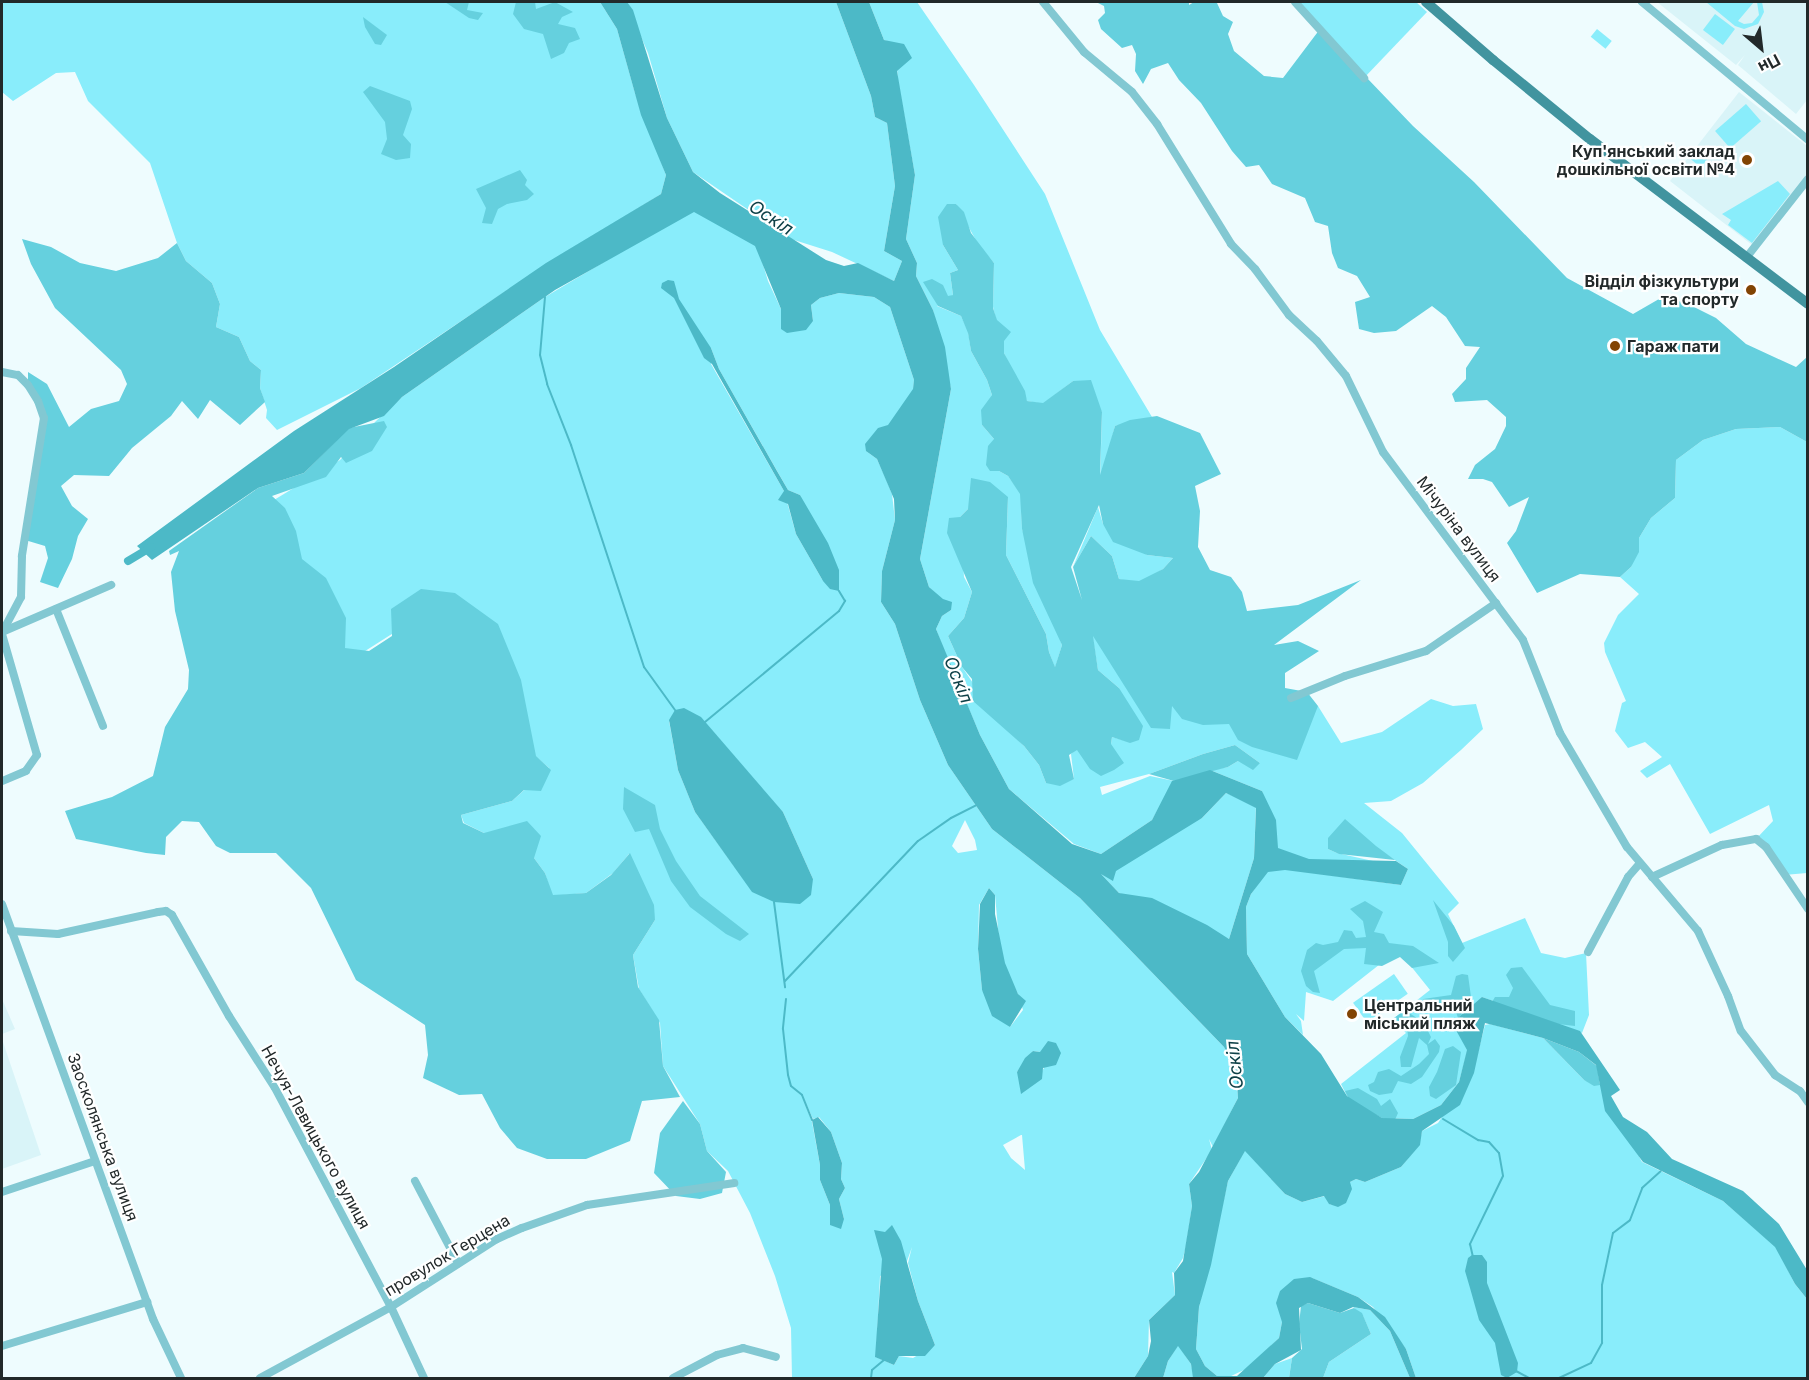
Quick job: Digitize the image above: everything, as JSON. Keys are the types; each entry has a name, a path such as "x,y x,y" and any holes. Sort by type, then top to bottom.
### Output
{"main road":[{"path":"1432,3 1498,64 1590,139 1808,304"}],"street":[{"name":"Мічуріна вулиця","path":"1043,2 1084,52 1132,92 1157,124 1231,244 1255,269 1289,315 1317,340 1346,376 1383,452 1523,640 1560,733 1627,847 1698,931 1728,996 1741,1031 1775,1075 1800,1091 1808,1102"},
{"path":"1295,2 1364,78"},
{"path":"1642,2 1808,140"},
{"path":"1746,258 1808,179"},
{"path":"2,372 18,375 28,385 38,401 44,418 22,556 21,597 2,633 38,755 26,771 2,781"},
{"path":"2,633 111,585"},
{"path":"1291,698 1346,676 1426,651 1496,603"},
{"path":"56,609 103,726"},
{"path":"1652,877 1722,845 1756,839 1766,847 1808,909"},
{"path":"1588,952 1628,877 1640,863"},
{"name":"Заосколянська вулиця","path":"2,904 147,1302 181,1378"},
{"name":"Нечуя-Левицького вулиця","path":"11,931 58,934 158,912 166,911 172,915 229,1016 274,1088 391,1307 424,1378"},
{"path":"2,1192 95,1161"},
{"path":"415,1181 458,1263"},
{"name":"провулок Герцена","path":"261,1378 391,1307 458,1263 514,1232 587,1205 734,1183"},
{"path":"2,1346 147,1302"},
{"path":"673,1378 717,1354 743,1348 776,1358"}],"shaded area":[{"path":"2,2 600,2 617,29 635,93 666,175 661,194 509,289 361,388 277,430 266,418 267,410 260,388 261,370 250,361 239,337 216,327 220,304 212,283 186,261 177,243 150,163 88,101 75,72 56,73 13,101 2,92"},
{"path":"445,2 469,2 467,10 483,13 478,20 469,18"},
{"path":"516,2 535,2 536,9 555,2 573,12 562,17 558,24 575,28 580,39 569,43 564,53 551,59 543,34 524,29 513,14"},
{"path":"626,2 836,2 871,96 875,117 887,123 895,186 884,251 902,261 894,281 832,252 791,239 693,172 667,118 648,53"},
{"path":"869,2 917,2 974,85 1045,194 1100,330 1152,417 1115,426 1100,483 1102,412 1073,381 1043,404 1027,401 1004,353 993,307 994,263 978,244 956,204 943,245 958,270 950,273 953,295 937,306 961,316 968,331 971,351 987,380 992,395 982,425 994,439 999,471 1008,476 1021,494 1022,529 1062,645 1055,668 1046,634 1006,555 1008,497 968,509 960,517 964,577 972,592 964,618 948,636 962,667 1001,724 1024,746 1039,765 1046,783 1074,779 1071,754 1076,748 1111,744 1112,737 1130,742 1119,688 1098,670 1092,634 1229,724 1318,706 1341,743 1382,732 1431,699 1453,706 1476,704 1483,729 1461,750 1423,783 1391,801 1364,803 1402,833 1459,903 1448,914 1462,943 1525,918 1541,953 1565,958 1586,953 1589,1015 1582,1033 1482,997 1459,1082 1441,1105 1413,1119 1382,1118 1347,1096 1341,1084 1406,1033 1393,1019 1430,990 1398,950 1333,1001 1306,992 1304,1021 1296,1014 1301,1021 1303,1035 1285,1017 1247,954 1246,907 1251,894 1267,871 1285,869 1401,885 1408,869 1386,854 1328,849 1382,863 1309,860 1276,848 1262,791 1210,770 1228,767 1238,761 1260,763 1235,745 1149,774 1100,787 1102,795 1150,776 1174,781 1152,820 1101,854 1074,844 1009,789 980,735 943,648 936,629 942,616 951,610 929,587 920,559 951,389 933,310 916,276 917,263 906,239 915,175 898,81 895,44 884,40"},
{"path":"1096,2 1189,2 1189,5 1194,2 1217,3 1223,16 1233,22 1228,34 1234,51 1264,76 1283,78 1320,29 1413,126 1474,182 1567,278 1633,314 1659,299 1684,302 1716,318 1746,344 1796,367 1807,357 1807,442 1780,427 1736,429 1703,440 1676,460 1675,498 1651,518 1639,538 1639,552 1631,567 1620,577 1580,574 1537,593 1507,543 1516,531 1529,497 1509,507 1492,482 1483,479 1468,479 1475,465 1495,449 1506,426 1506,417 1487,400 1455,402 1452,394 1466,379 1466,368 1480,347 1465,346 1446,317 1432,306 1396,331 1374,333 1359,329 1355,302 1370,297 1357,276 1338,268 1332,253 1328,226 1315,222 1305,198 1272,184 1259,165 1246,167 1232,151 1201,103 1179,80 1168,63 1151,69 1143,84 1135,71 1136,54 1132,45 1122,48 1101,29 1098,20 1105,13 1104,6"},
{"path":"1295,2 1416,2 1427,12 1364,78"},
{"path":"1657,2 1807,2 1807,100 1796,114 1738,65 1745,55 1736,65"},
{"path":"1706,2 1754,2 1738,21 1744,24 1752,23 1759,15 1757,2 1762,2 1764,12 1758,24 1744,29 1735,26"},
{"path":"1715,14 1735,29 1723,45 1703,30"},
{"path":"363,17 387,35 381,45 375,44 365,27"},
{"path":"1597,29 1612,41 1605,49 1591,37"},
{"path":"370,86 410,101 412,109 403,135 411,144 410,158 396,160 381,154 387,139 385,122 363,92"},
{"name":"Куп'янський заклад дошкільної освіти №4","path":"1739,92 1807,146 1807,175 1752,245 1670,181"},
{"path":"1746,104 1761,121 1730,148 1715,131"},
{"path":"1700,146 1711,155 1701,167 1690,158"},
{"path":"520,170 527,180 525,185 534,194 527,200 507,204 498,209 492,224 482,223 486,208 476,189"},
{"path":"1778,181 1790,194 1752,243 1728,225 1731,220 1722,214"},
{"path":"947,204 956,204 964,212 971,233 994,263 993,308 997,320 1011,332 1004,341 1004,353 1025,391 1027,401 1043,403 1073,381 1091,380 1102,412 1100,475 1115,426 1130,420 1157,416 1200,433 1221,474 1195,486 1200,511 1198,547 1210,570 1231,577 1242,592 1247,611 1298,605 1361,580 1274,645 1298,641 1319,651 1285,673 1285,688 1307,692 1318,706 1297,760 1252,747 1238,740 1229,724 1203,725 1182,719 1172,706 1170,729 1151,728 1093,636 1098,670 1119,688 1143,726 1139,740 1130,743 1112,737 1111,744 1124,763 1114,770 1101,776 1090,769 1077,750 1069,755 1074,779 1060,786 1046,783 1039,765 1024,746 973,701 972,679 962,667 948,636 964,618 972,592 947,533 949,518 960,517 968,509 971,478 990,482 1008,497 1006,555 1046,634 1049,652 1055,667 1062,645 1033,583 1022,529 1020,494 1008,476 999,471 990,471 986,465 988,446 994,439 982,425 981,410 992,395 987,380 971,351 968,333 961,316 938,306 923,282 932,279 943,285 948,296 953,295 950,273 958,270 943,245 938,217","holes":["1099,505 1103,524 1113,542 1147,555 1173,558 1163,569 1139,581 1119,579 1112,556 1091,536 1073,567 1082,600 1071,567"]},
{"path":"693,210 757,245 768,281 781,309 781,328 813,321 811,305 820,298 839,293 874,297 890,307 914,380 907,476 866,451 877,459 886,479 892,494 895,520 882,571 881,602 895,624 920,700 948,765 992,829 1080,898 1224,1047 1236,1069 1238,1098 1213,1147 1209,1139 1212,1150 1189,1184 1192,1206 1186,1246 1183,1258 1174,1273 1172,1272 1175,1295 1149,1320 1148,1356 1134,1378 792,1378 791,1328 775,1276 750,1213 728,1171 707,1151 700,1124 663,1066 660,1023 639,989 633,955 655,920 629,854 613,873 586,893 552,896 545,873 534,858 464,823 461,815 512,801 549,768 395,632 362,653 342,652 294,569 269,503 340,460 402,397 545,297 609,259 606,254","holes":["711,348 719,369 788,490 800,495 823,581 796,534 784,491 711,364","669,721 783,812 813,879 734,866 695,812 678,770","965,820 975,840 977,850 958,853 952,846","989,888 995,895 1001,962 1018,994 1023,1010 1010,1027 982,990 978,949 979,905","1033,1051 1040,1052 1044,1068 1042,1071 1017,1072","802,1095 813,1119 819,1117 831,1132 842,1163 841,1179 845,1188 839,1199 844,1219 830,1205 820,1180 820,1165 812,1122","1022,1135 1025,1170 1011,1158 1003,1145","912,1247 908,1263 918,1301 935,1345 913,1358 899,1356 894,1365 876,1357 880,1276 906,1264"]},
{"path":"22,239 51,247 80,263 116,271 158,258 177,243 186,261 212,283 220,304 216,327 239,337 250,361 261,370 260,388 265,402 240,425 210,400 198,419 182,401 171,416 132,448 109,476 74,475 61,486 72,506 88,519 78,536 72,559 58,588 40,582 48,558 45,546 25,540 43,433 40,408 28,385 28,372 47,384 69,427 91,409 119,401 127,384 121,370 55,308 31,264"},
{"path":"384,421 387,427 372,451 346,463 341,457 326,477 272,496 285,508 296,531 302,559 326,578 346,618 345,648 369,651 392,636 391,609 421,589 455,593 498,624 521,680 536,756 551,770 541,791 524,790 512,801 461,815 463,823 484,833 527,821 541,836 534,858 545,873 553,895 586,893 611,875 630,853 654,905 655,920 633,955 638,987 659,1020 663,1066 680,1097 642,1101 630,1141 586,1159 547,1159 517,1148 500,1128 482,1094 459,1095 423,1078 428,1055 425,1025 356,980 311,888 276,853 230,853 216,846 199,822 182,821 166,837 165,855 146,853 76,839 65,811 112,797 153,776 165,727 188,689 189,670 175,611 171,572 179,551 170,555 169,551 258,488 304,473 349,428"},
{"path":"1780,427 1807,442 1807,873 1784,875 1756,839 1773,821 1769,805 1710,834 1670,764 1647,778 1640,771 1662,757 1645,742 1628,748 1615,731 1622,703 1626,701 1605,652 1604,643 1618,615 1639,594 1620,577 1631,567 1639,538 1651,518 1675,498 1676,460 1703,440 1736,429"},
{"path":"1098,507 1103,524 1147,555 1173,558 1163,569 1139,584 1119,579 1112,556 1091,536 1073,567"},
{"path":"1235,745 1260,763 1253,770 1238,761 1228,767 1174,781 1149,774 1203,754"},
{"path":"624,787 655,805 660,829 676,861 700,896 749,934 740,941 726,934 690,907 671,881 649,829 635,832 623,809"},
{"path":"1226,793 1256,805 1254,858 1229,939 1119,893 1098,871 1114,869 1186,823 1202,818"},
{"path":"1345,819 1395,860 1339,854 1328,849 1328,838"},
{"path":"1433,900 1454,926 1465,948 1453,962 1448,956 1448,942"},
{"path":"1365,901 1383,912 1374,932 1384,934 1389,943 1413,946 1439,963 1412,968 1400,957 1382,966 1364,964 1366,948 1344,949 1314,971 1320,993 1313,992 1306,986 1301,971 1307,950 1316,943 1323,945 1338,942 1344,930 1352,931 1356,938 1366,937 1363,921 1350,909"},
{"path":"1522,967 1550,1005 1575,1011 1575,1026 1558,1024 1492,1002 1495,997 1509,997 1513,988 1506,975 1511,968"},
{"path":"1394,974 1408,994 1367,1022 1353,1003"},
{"path":"1468,975 1472,1004 1458,1018 1455,1009 1428,1011 1422,1005 1423,999 1451,995 1456,976"},
{"path":"2,999 15,1029 2,1034"},
{"path":"1405,1010 1424,1023 1431,1037 1428,1044 1435,1039 1440,1046 1439,1052 1422,1077 1411,1084 1398,1081 1392,1093 1379,1095 1370,1091 1368,1085 1374,1082 1378,1072 1389,1069 1401,1076 1429,1054 1427,1045 1419,1038 1411,1067 1401,1067 1400,1057 1408,1036 1407,1027 1394,1018"},
{"path":"1490,1024 1543,1038 1584,1080 1601,1084 1642,1162 1723,1201 1776,1247 1795,1284 1807,1299 1807,1378 1416,1378 1406,1349 1373,1307 1358,1297 1312,1278 1282,1322 1279,1338 1248,1368 1229,1377 1217,1376 1205,1366 1196,1349 1199,1307 1228,1181 1245,1150 1285,1194 1302,1202 1325,1196 1331,1205 1350,1182 1356,1179 1365,1182 1401,1167 1419,1145 1422,1131 1438,1123 1473,1072 1485,1025"},
{"path":"1543,1038 1579,1052 1597,1066 1600,1085 1594,1086 1584,1080"},
{"path":"2,1039 41,1155 2,1169"},
{"path":"1453,1046 1461,1052 1456,1085 1436,1099 1430,1096 1429,1087 1445,1049"},
{"path":"1358,1088 1377,1099 1381,1106 1390,1099 1398,1113 1394,1122 1350,1101 1345,1091"},
{"path":"683,1101 700,1124 707,1151 726,1172 722,1193 700,1199 676,1196 654,1173 660,1133"},
{"path":"1308,1303 1340,1313 1354,1308 1362,1313 1371,1334 1329,1362 1323,1378 1289,1378 1292,1358 1302,1349 1299,1324 1301,1306"},
{"path":"1353,1307 1370,1310 1390,1331 1410,1378 1323,1378 1329,1362 1371,1334 1363,1316"},
{"path":"1178,1345 1191,1364 1194,1378 1163,1378 1168,1361"},
{"path":"1292,1358 1289,1378 1263,1378 1275,1364"}],"water":[{"name":"Оскіл","path":"600,2 627,2 633,10 667,118 693,172 720,193 826,260 844,266 858,263 894,281 902,261 884,251 895,186 887,123 875,117 871,96 836,2 869,2 884,40 904,44 912,58 897,71 915,175 906,239 917,263 916,276 933,310 945,347 951,389 920,559 929,587 943,599 952,602 951,610 942,616 936,629 980,735 1009,789 1072,844 1101,854 1152,820 1172,781 1210,770 1262,791 1276,820 1278,848 1309,859 1396,861 1408,869 1401,885 1285,870 1268,872 1251,894 1246,907 1247,954 1285,1017 1321,1054 1347,1096 1382,1118 1413,1119 1441,1105 1459,1082 1467,1050 1452,1023 1482,997 1580,1031 1620,1090 1611,1096 1623,1117 1647,1132 1672,1159 1743,1191 1779,1224 1807,1270 1807,1299 1795,1284 1775,1247 1723,1201 1643,1162 1605,1111 1596,1065 1579,1052 1543,1038 1485,1023 1474,1073 1460,1105 1422,1131 1420,1145 1401,1167 1365,1182 1356,1179 1350,1182 1352,1189 1346,1203 1338,1207 1329,1204 1324,1196 1302,1202 1285,1194 1245,1151 1228,1181 1211,1265 1199,1307 1196,1349 1205,1366 1217,1376 1237,1376 1279,1338 1282,1322 1276,1303 1280,1291 1294,1279 1310,1277 1358,1297 1385,1317 1406,1349 1416,1378 1410,1378 1390,1331 1370,1310 1353,1307 1340,1313 1308,1303 1299,1308 1301,1350 1275,1364 1263,1378 1193,1378 1191,1364 1178,1346 1168,1361 1163,1378 1134,1378 1148,1356 1151,1341 1149,1320 1175,1295 1174,1273 1183,1261 1192,1206 1189,1184 1199,1172 1238,1098 1236,1069 1224,1047 1080,898 992,829 948,765 920,700 895,624 881,602 882,571 895,520 894,499 877,459 866,451 865,444 878,428 888,425 913,389 914,380 890,307 874,297 839,293 820,298 811,305 813,321 806,330 787,333 781,329 781,309 755,246 694,212 555,290 402,397 384,416 349,429 304,473 258,488 152,560 137,546 294,431 394,367 546,263 661,194 666,175 641,115 617,29","holes":["1226,793 1256,808 1254,858 1229,939 1207,925 1152,898 1119,893 1101,874 1113,881 1116,871 1202,818"]},
{"path":"668,280 674,281 679,299 711,348 719,369 788,490 800,495 828,543 839,570 839,591 830,589 823,581 796,534 788,504 778,500 784,491 712,364 704,358 674,298 661,288 662,283"},
{"path":"684,708 701,717 783,812 813,879 811,895 800,904 774,902 752,892 695,812 678,770 669,720 675,710"},
{"path":"989,888 995,895 995,914 1005,963 1018,994 1026,1001 1010,1027 992,1016 982,990 978,949 980,904"},
{"path":"1048,1041 1056,1043 1061,1053 1056,1065 1043,1068 1042,1079 1021,1094 1017,1072 1025,1058 1033,1051 1040,1052"},
{"path":"818,1117 831,1132 842,1163 841,1179 845,1188 839,1199 844,1219 841,1229 830,1225 830,1205 820,1180 820,1165 812,1120"},
{"path":"892,1225 901,1241 918,1301 935,1345 925,1356 899,1356 894,1365 875,1357 882,1259 874,1230 885,1232"},
{"path":"1472,1255 1482,1255 1487,1262 1487,1283 1518,1363 1517,1372 1507,1378 1501,1375 1495,1343 1479,1320 1465,1271 1468,1258"}],"waterway":[{"path":"545,297 540,355 547,384 571,445 644,667 675,710"},
{"path":"128,561 151,547"},
{"path":"705,722 839,611 845,601 839,591"},
{"path":"785,981 918,841 951,818 976,805"},
{"path":"774,902 785,987"},
{"path":"786,999 783,1029 788,1075 791,1086 802,1095 812,1120"},
{"path":"1443,1119 1478,1140 1489,1142 1499,1153 1503,1176 1470,1244 1473,1257"},
{"path":"1559,1378 1591,1363 1602,1343 1602,1285 1613,1233 1630,1220 1642,1188 1661,1171"},
{"path":"871,1378 872,1370 884,1360"},
{"path":"1516,1371 1529,1378"}],"place":[{"name":"Куп'янський заклад дошкільної освіти №4","path":"1747,160"},
{"name":"Відділ фізкультури та спорту","path":"1751,290"},
{"name":"Гараж пати","path":"1615,346"},
{"name":"Центральний міський пляж","path":"1352,1014"}]}
